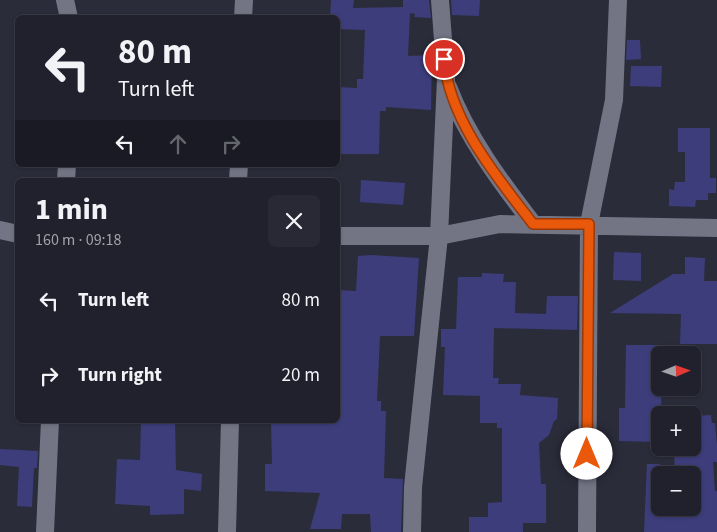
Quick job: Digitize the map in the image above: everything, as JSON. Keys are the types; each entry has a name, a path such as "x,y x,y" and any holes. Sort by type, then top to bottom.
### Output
{"street":[{"path":"65,0 68,15"},
{"path":"243,15 244,0"},
{"path":"412,532 413,487 438,236 446,79 440,0"},
{"path":"587,532 589,224 614,100 618,0"},
{"path":"446,79 459,115 506,189 533,224"},
{"path":"340,236 438,236 500,224 589,224 717,228"},
{"path":"0,230 15,233"},
{"path":"45,532 50,423"},
{"path":"227,532 230,423"}],"building":[{"path":"331,0 354,0 353,8 403,7 403,0 429,0 431,18 414,17 415,14 410,13 408,56 432,55 431,110 386,107 386,111 380,111 379,154 340,154 340,87 357,88 357,79 363,79 365,30 340,29 340,15 330,15"},
{"path":"451,0 480,0 479,16 452,15"},
{"path":"627,40 640,40 641,59 626,60"},
{"path":"631,66 662,66 661,87 630,86"},
{"path":"678,128 710,128 710,178 716,178 716,193 708,193 708,200 696,200 695,207 669,206 669,189 674,190 675,182 685,182 685,152 678,152"},
{"path":"361,180 405,183 403,205 360,202"},
{"path":"614,252 641,253 641,281 613,280"},
{"path":"358,256 419,258 414,336 380,336 377,401 381,401 381,411 386,411 384,478 403,479 401,532 371,532 370,514 342,514 341,529 310,529 320,493 265,491 265,464 272,464 271,423 340,423 340,290 356,291"},
{"path":"685,257 705,258 704,281 717,281 717,344 680,344 681,314 610,313 673,274 685,274"},
{"path":"482,273 504,274 503,282 516,282 515,313 546,314 547,296 578,296 577,330 494,328 493,378 499,378 498,384 521,384 520,395 558,398 557,419 554,421 549,435 539,443 541,484 546,484 546,523 523,523 523,532 469,532 469,517 488,517 488,503 502,502 502,428 497,428 497,423 480,423 480,396 443,395 445,347 441,347 441,329 456,329 458,277 482,277"},
{"path":"626,345 660,345 651,346 651,396 662,396 661,406 651,406 651,442 619,441 619,408 625,408"},
{"path":"711,415 712,423 715,423 717,462 713,462 715,491 717,491 717,532 644,532 647,464 660,464 660,466 651,466 651,516 701,516 701,466 675,466 674,456 701,456 701,416"},
{"path":"141,423 175,423 176,470 202,474 201,491 184,489 184,514 150,515 150,506 115,504 117,459 140,460"},
{"path":"0,449 38,451 37,468 34,468 32,507 17,506 19,467 0,465"}],"route":[{"path":"444,59 446,79 459,115 506,189 533,224 589,224 587,454"}]}
